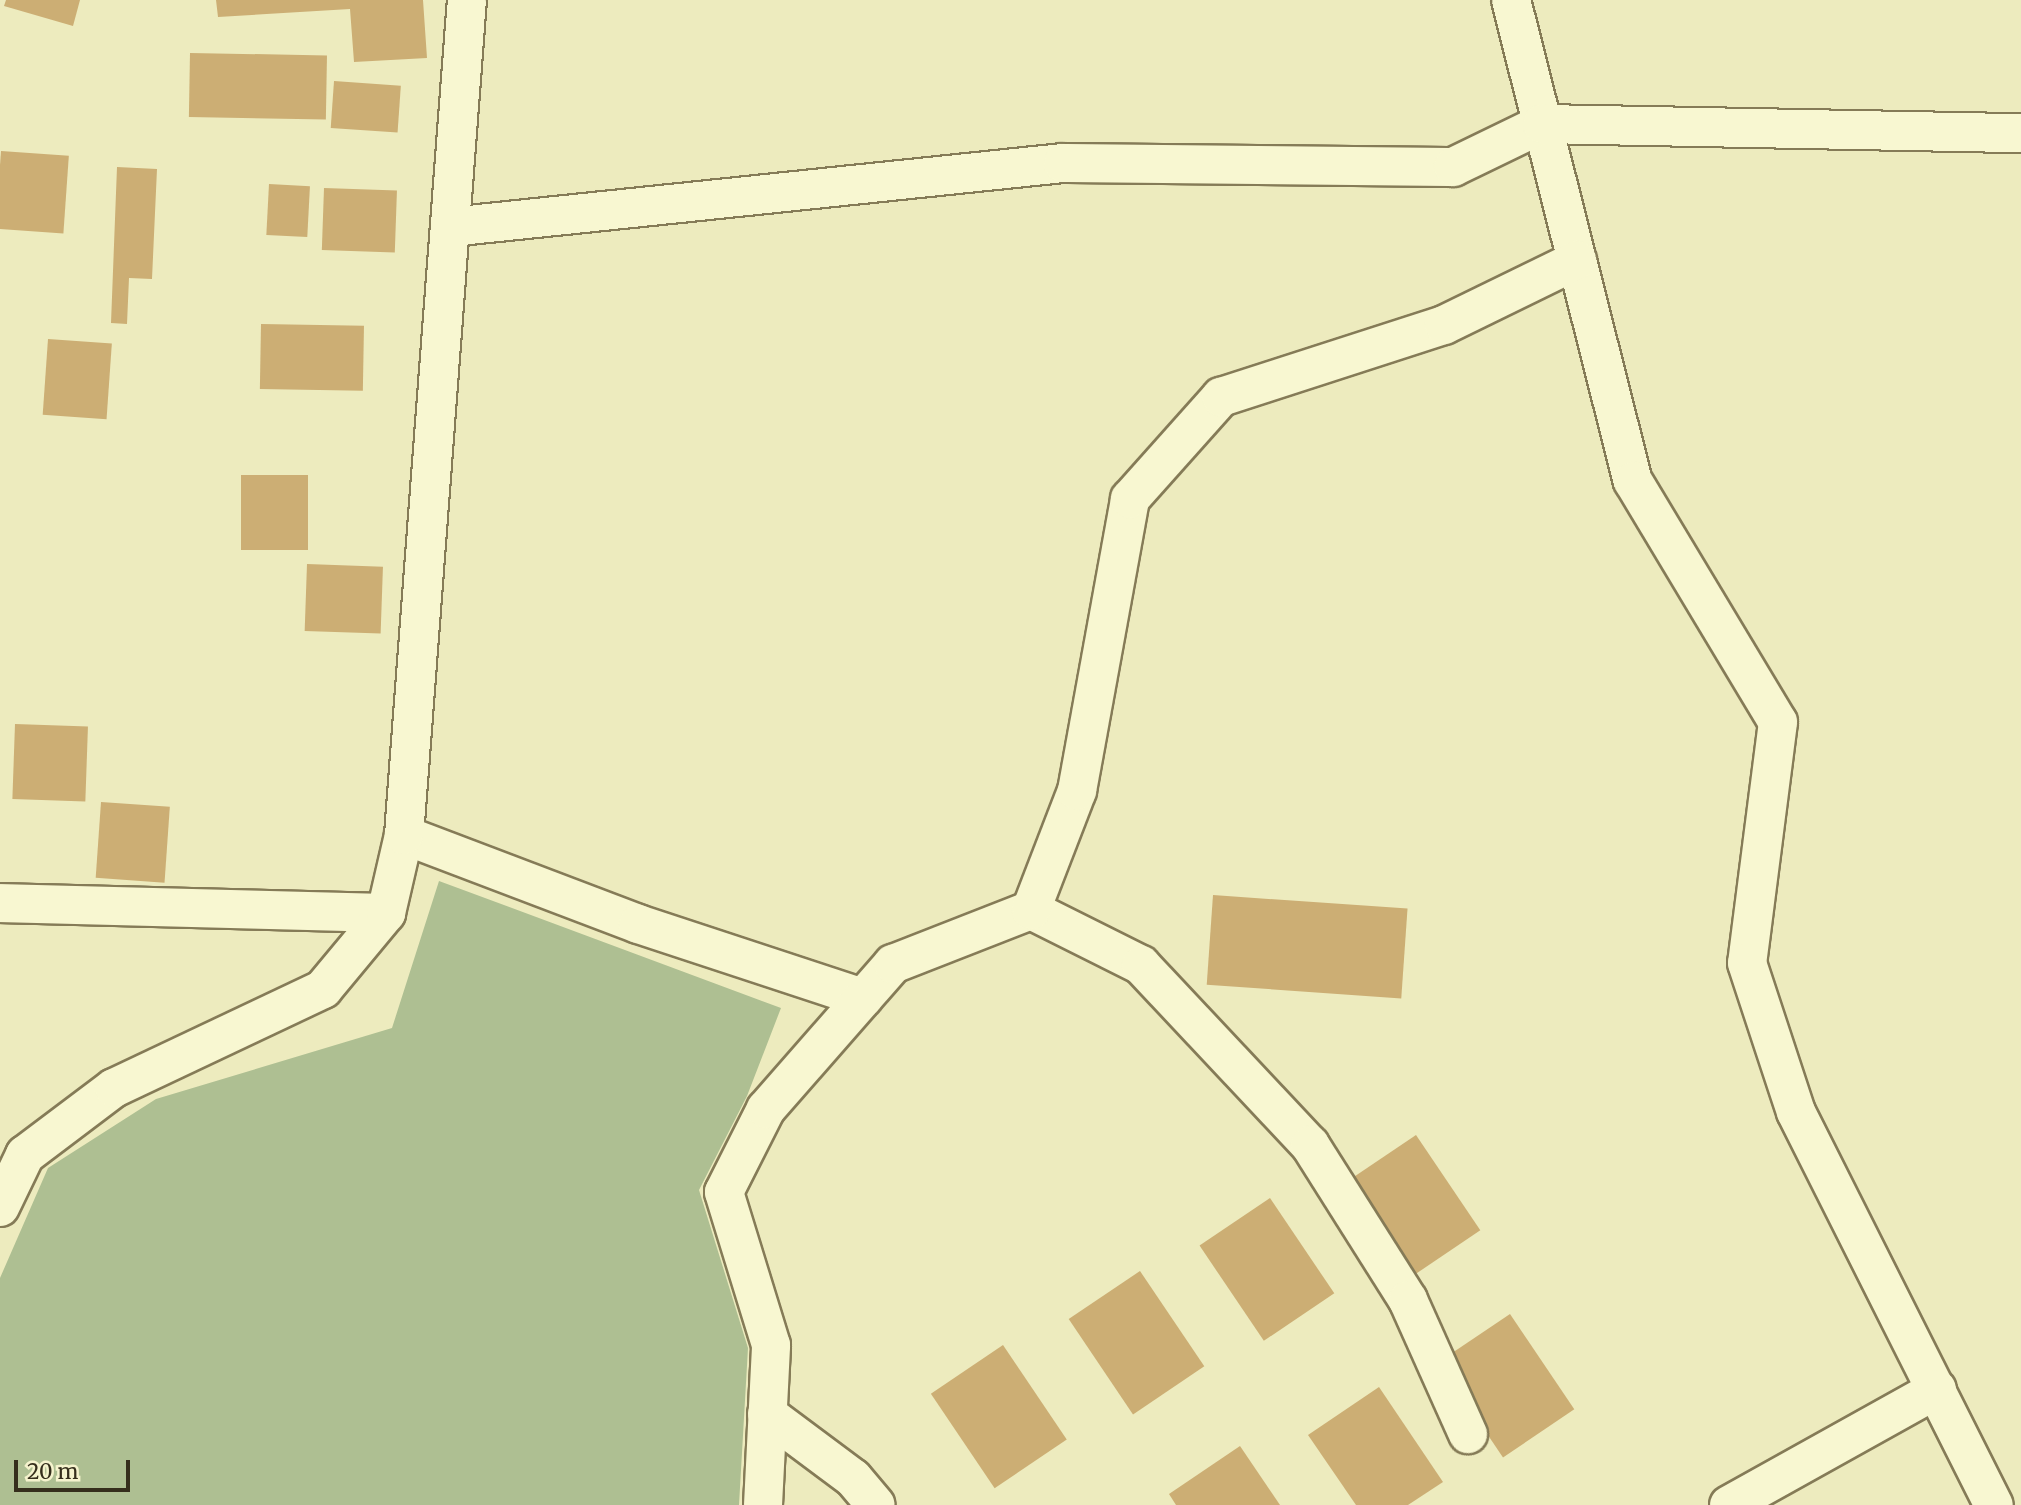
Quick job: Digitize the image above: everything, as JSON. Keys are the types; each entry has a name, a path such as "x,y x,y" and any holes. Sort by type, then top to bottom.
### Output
{"street":[{"path":"0,1207 25,1155 114,1088 323,989 386,912 404,835 467,0"},
{"path":"1511,0 1633,481 1778,722 1747,963 1796,1112 1994,1505"},
{"path":"450,227 1063,163 1453,167 1542,124 2021,133"},
{"path":"762,1505 771,1345 724,1192 766,1109 893,964 1031,910 1077,791 1130,499 1221,397 1444,325 1577,260"},
{"path":"404,835 638,924 863,998"},
{"path":"0,903 386,912"},
{"path":"1031,910 1141,965 1310,1145 1408,1300 1468,1434"},
{"path":"1729,1505 1937,1389"},
{"path":"767,1414 853,1478 876,1505"}],"green space":[{"path":"439,881 781,1008 747,1096 699,1190 748,1348 739,1505 0,1505 0,1278 48,1168 156,1099 392,1028"}],"building":[{"path":"6,0 80,0 73,26 4,6"},
{"path":"216,0 423,0 427,58 354,62 350,9 218,17"},
{"path":"190,53 327,55 326,119 189,117"},
{"path":"334,81 401,86 398,133 331,128"},
{"path":"1,151 69,156 63,234 0,229"},
{"path":"117,167 157,169 152,279 129,278 127,324 111,323"},
{"path":"269,184 310,186 307,237 266,235"},
{"path":"324,188 397,191 395,253 322,250"},
{"path":"261,324 364,326 363,391 260,389"},
{"path":"48,339 112,343 107,419 43,415"},
{"path":"241,475 308,475 308,550 241,550"},
{"path":"307,564 383,567 381,634 305,631"},
{"path":"15,724 88,727 85,802 12,799"},
{"path":"101,802 170,807 165,883 96,878"},
{"path":"1213,895 1408,909 1401,998 1207,985"},
{"path":"1416,1135 1480,1230 1410,1278 1346,1183"},
{"path":"1270,1198 1334,1293 1264,1341 1200,1246"},
{"path":"1140,1271 1204,1366 1133,1414 1069,1319"},
{"path":"1510,1314 1574,1409 1503,1457 1439,1362"},
{"path":"1003,1345 1067,1440 995,1488 931,1394"},
{"path":"1379,1387 1443,1482 1408,1505 1356,1505 1308,1435"},
{"path":"1240,1446 1280,1505 1176,1505 1169,1494"}]}
